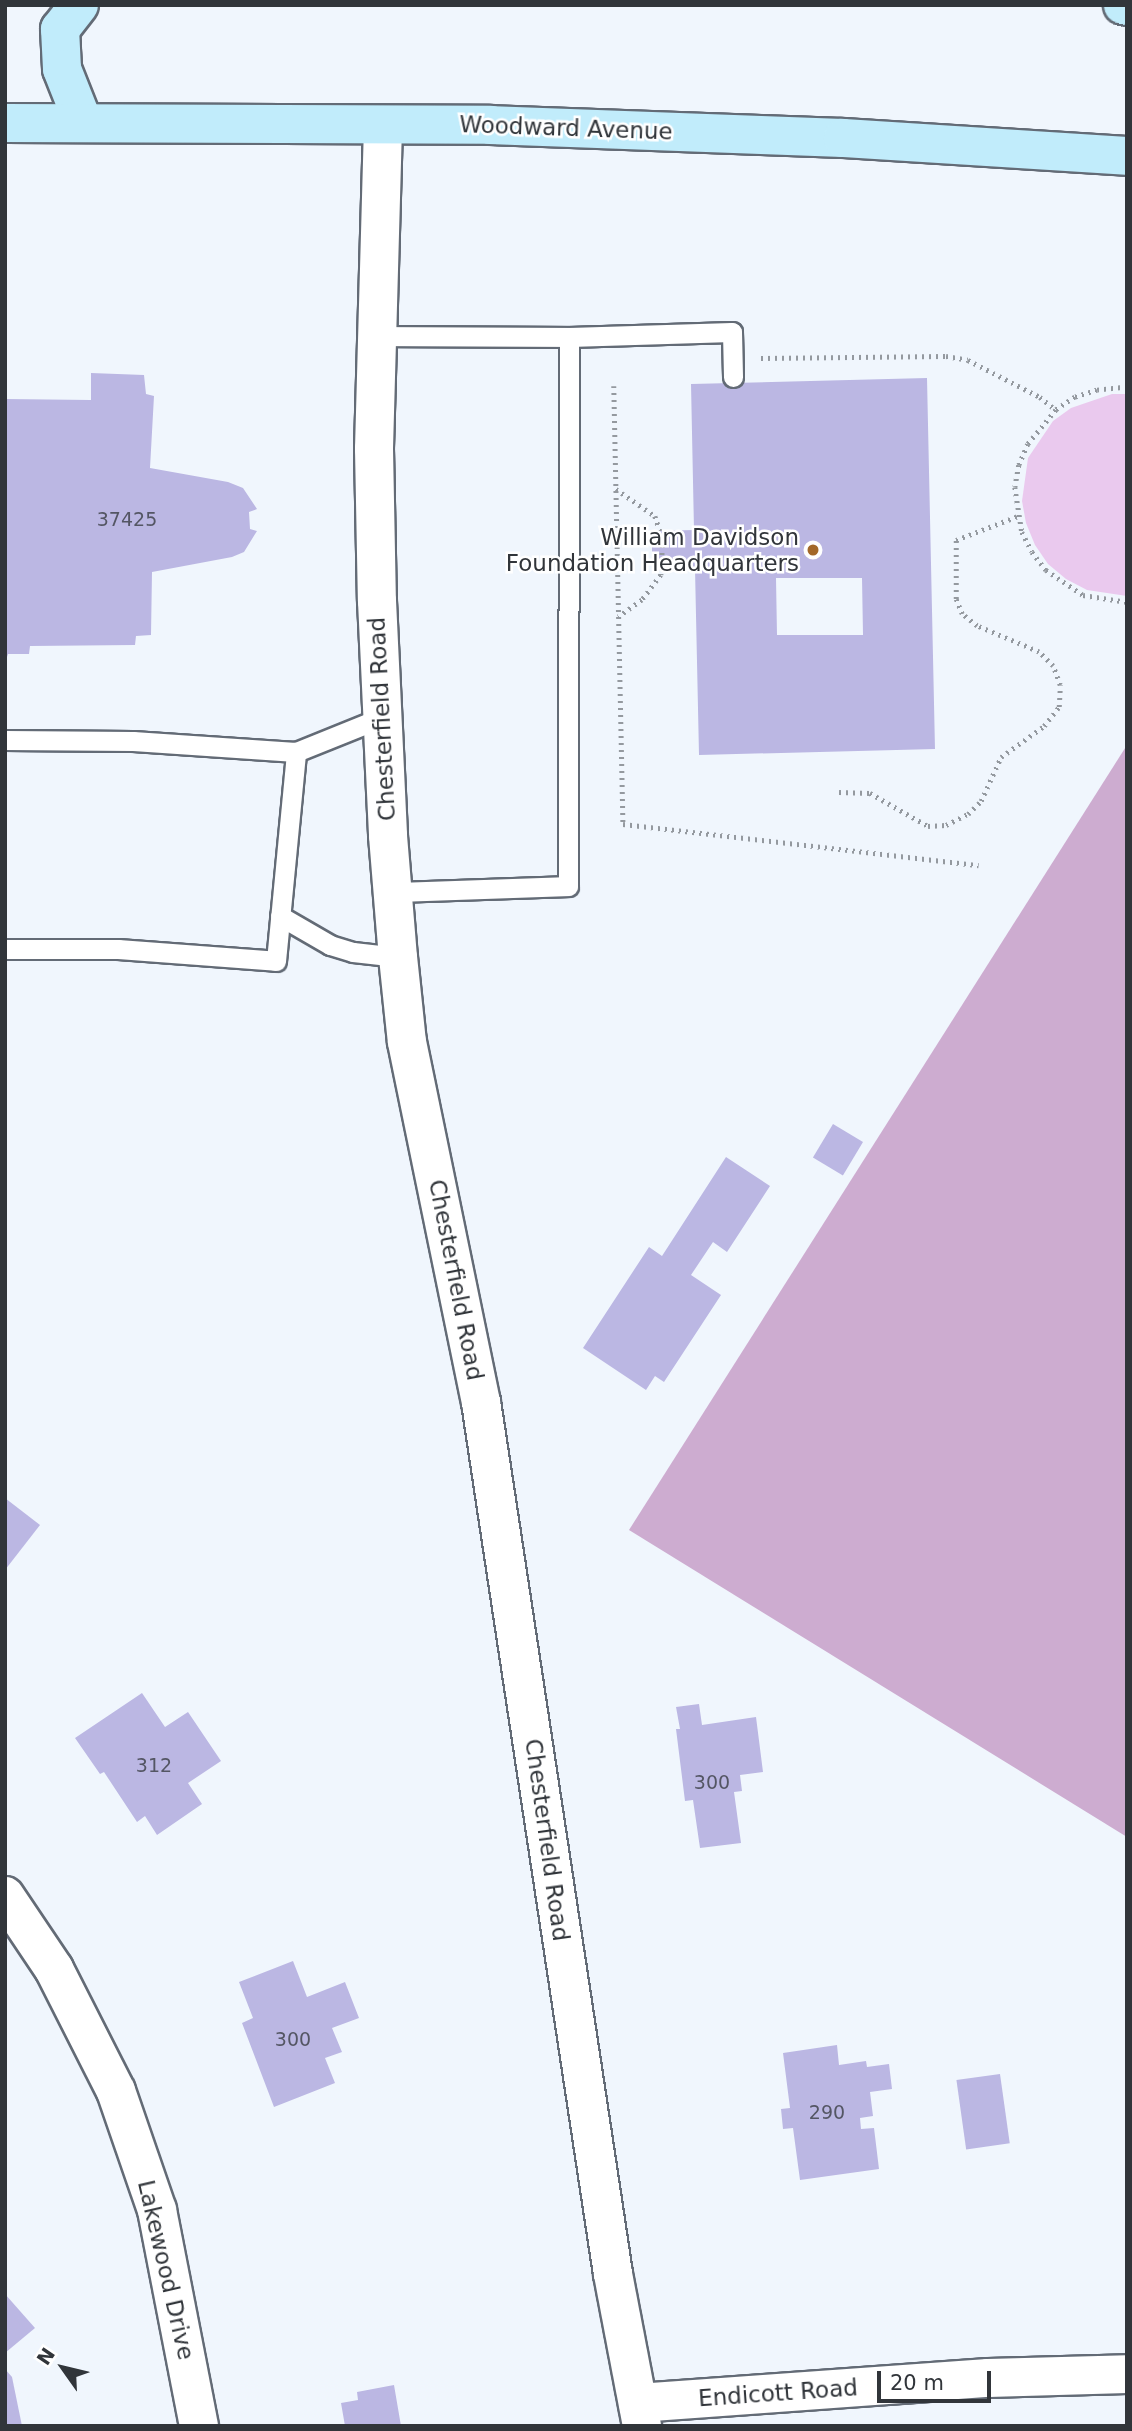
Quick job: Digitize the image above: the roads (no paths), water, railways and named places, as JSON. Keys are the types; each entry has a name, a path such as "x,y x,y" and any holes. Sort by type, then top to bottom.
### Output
{"main road":[{"path":"79,5 60,29 62,69 83,122"},
{"name":"Woodward Avenue","path":"5,123 503,125 843,138 1127,156"}],"street":[{"name":"Chesterfield Road","path":"383,126 375,336 377,601 393,892 407,1042 481,1402 613,2274 640,2414"},
{"name":"Lakewood Drive","path":"5,1896 61,1980 116,2091 157,2210 199,2426"},
{"name":"Endicott Road","path":"640,2414 988,2378 1127,2374"}],"lane":[{"path":"375,336 569,337 733,332 733,368"},
{"path":"393,892 569,886 569,337"},
{"path":"5,740 133,741 296,752 383,717"},
{"path":"5,949 118,949 276,961 296,752"},
{"path":"281,916 330,945 353,953 398,957"}],"place":[{"name":"William Davidson Foundation Headquarters","path":"813,550"}]}
